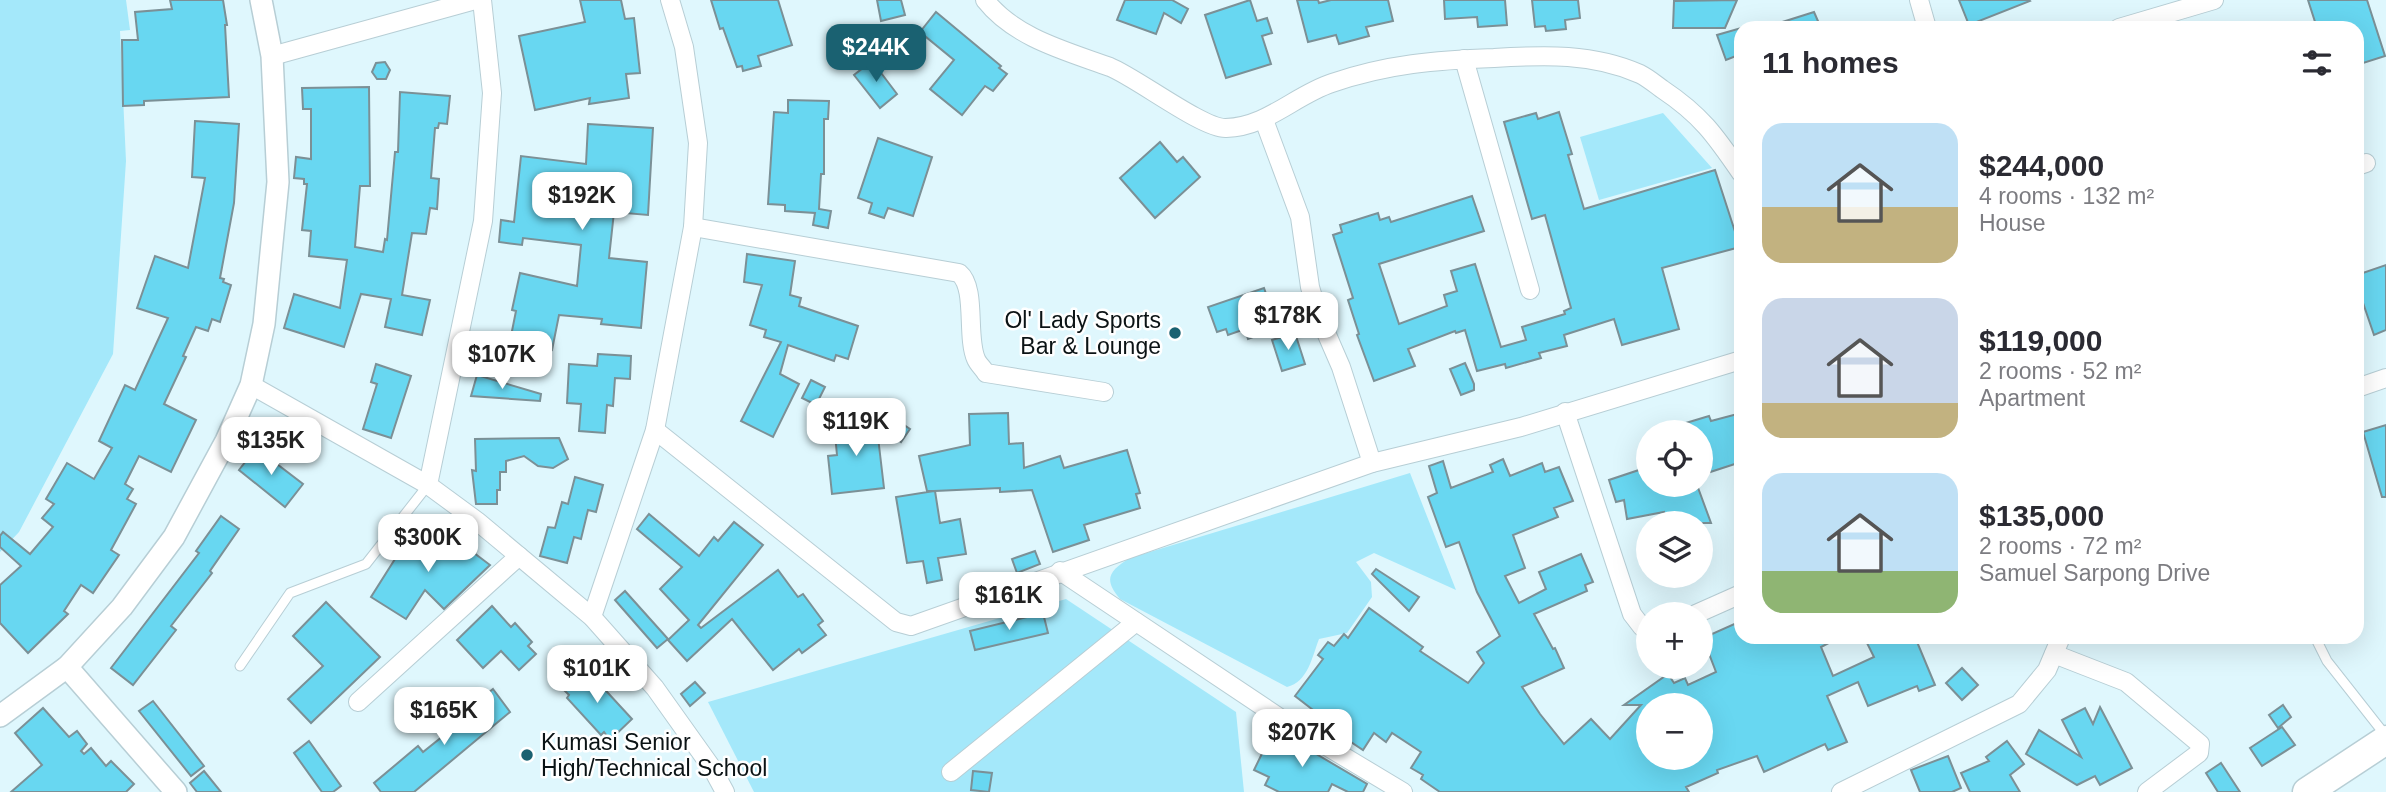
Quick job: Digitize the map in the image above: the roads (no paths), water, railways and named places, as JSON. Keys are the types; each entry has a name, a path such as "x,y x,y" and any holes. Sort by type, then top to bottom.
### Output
{"highway":[{"path":"2307,792 2386,738"}],"street":[{"path":"0,716 67,667 122,607 174,537 226,441 251,385 264,324 278,182 272,55 261,0"},
{"path":"272,55 475,0"},
{"path":"428,485 483,221 492,93 482,0"},
{"path":"592,617 655,430 693,228 698,143 684,47 670,0"},
{"path":"985,0 1009,23 1037,39 1121,72 1202,120 1223,128 1264,120 1316,88 1395,65 1565,55 1599,61 1641,75 1688,106 1712,131 1734,163"},
{"path":"1919,0 1925,21"},
{"path":"2143,21 2214,0"},
{"path":"1464,59 1530,290"},
{"path":"1264,120 1300,217 1310,287 1318,314 1341,367 1372,464"},
{"path":"693,228 959,273 967,284 976,360 986,373 1104,392"},
{"path":"655,430 896,622 911,626 1372,464 1521,427 1734,362"},
{"path":"2364,386 2386,378"},
{"path":"251,385 428,485 477,521 592,617 655,688 712,768 725,792"},
{"path":"1565,412 1636,619"},
{"path":"358,702 519,556"},
{"path":"1060,572 1283,720 1403,792"},
{"path":"1713,606 1734,597"},
{"path":"951,772 1136,621"},
{"path":"1841,792 2019,704 2047,670 2057,645 2126,682 2200,744 2199,753 2147,792"},
{"path":"67,667 176,792"}],"lane":[{"path":"240,666 290,593 366,564 428,485"},
{"path":"2318,644 2327,661 2386,738"}],"place":[{"name":"Ol' Lady Sports Bar & Lounge","path":"1175,333"},
{"name":"Kumasi Senior High/Technical School","path":"527,755"}]}
